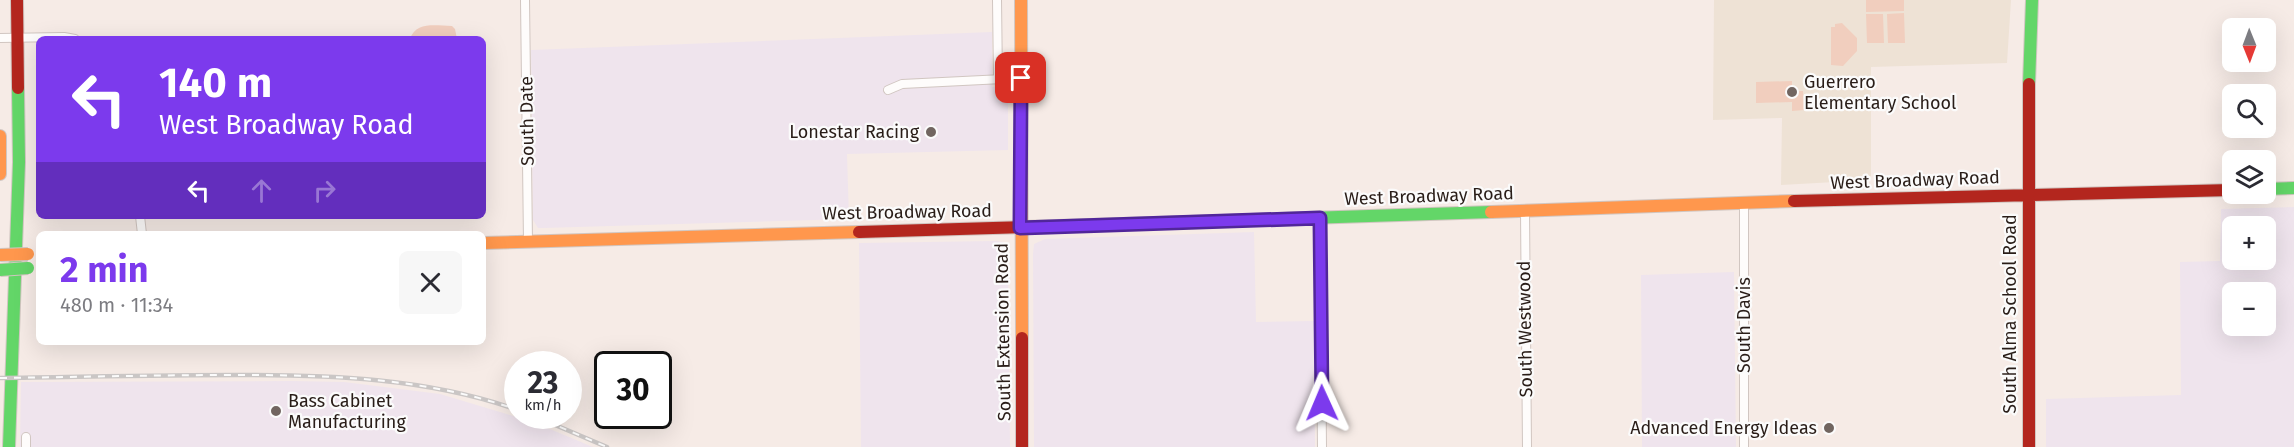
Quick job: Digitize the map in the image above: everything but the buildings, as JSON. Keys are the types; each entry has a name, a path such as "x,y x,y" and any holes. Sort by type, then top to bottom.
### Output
{"main road":[{"path":"9,447 19,162 17,0"},
{"name":"South Extension Road","path":"1021,0 1022,447"},
{"name":"South Alma School Road","path":"2029,447 2028,93 2032,0"},
{"path":"0,136 0,174"},
{"path":"2276,189 2294,188"},
{"name":"West Broadway Road","path":"486,243 1020,228 2028,194 2222,190"},
{"path":"0,255 33,253"},
{"path":"0,270 33,268"}],"street":[{"name":"South Date","path":"525,0 528,242"},
{"path":"997,0 998,79"},
{"path":"0,38 36,38"},
{"path":"888,90 902,84 1021,78"},
{"name":"South Davis","path":"1744,204 1744,447"},
{"name":"South Westwood","path":"1525,211 1527,447"},
{"path":"1320,218 1322,447"},
{"path":"26,436 26,447"}],"shaded area":[{"name":"Guerrero Elementary School","path":"1714,0 2011,0 2007,63 1871,67 1871,180 1781,185 1782,118 1713,120"},
{"path":"1866,0 1904,0 1904,11 1866,12"},
{"path":"1904,13 1905,43 1888,43 1887,14"},
{"path":"1866,14 1883,14 1884,43 1867,43"},
{"path":"1842,23 1857,38 1857,51 1843,66 1831,65 1831,27"},
{"path":"433,25 452,26 456,36 412,36 417,29"},
{"path":"992,32 992,87 1005,88 1008,95 1008,150 847,154 849,219 543,228 538,228 533,220 531,50"},
{"path":"1792,81 1792,91 1803,91 1804,110 1792,111 1792,102 1756,103 1756,82"},
{"path":"2294,207 2294,447 2046,447 2046,399 2181,395 2180,262 2220,261 2221,209"},
{"path":"1254,232 1256,322 1314,321 1315,447 1034,447 1034,244 1045,239"},
{"path":"1003,242 1008,252 1010,447 861,447 859,243"},
{"path":"1734,272 1736,447 1642,447 1641,275"},
{"path":"21,382 344,382 440,394 504,413 504,429 550,429 593,447 20,447"}],"railway":[{"path":"0,378 309,376 379,380 414,385 449,391 504,405"},
{"path":"565,429 607,447"}],"traffic: fast":[{"path":"2029,84 2032,0"},
{"path":"9,447 19,162 18,88"},
{"path":"2276,189 2294,188"},
{"path":"1221,221 1491,212"},
{"path":"0,270 28,268"}],"traffic: slow":[{"path":"1021,0 1022,338"},
{"path":"0,136 0,174"},
{"path":"1491,212 1794,201"},
{"path":"486,243 859,232"},
{"path":"0,255 28,254"}],"traffic: jam":[{"path":"17,0 18,88"},
{"path":"2029,84 2029,447"},
{"path":"1794,201 2222,190"},
{"path":"859,232 1221,221"},
{"path":"1022,338 1022,447"}],"place":[{"name":"Guerrero Elementary School","path":"1792,92"},
{"name":"Lonestar Racing","path":"931,132"},
{"name":"Bass Cabinet Manufacturing","path":"276,411"},
{"name":"Advanced Energy Ideas","path":"1829,428"}],"route":[{"path":"1021,78 1020,228 1320,218 1322,403"}]}
